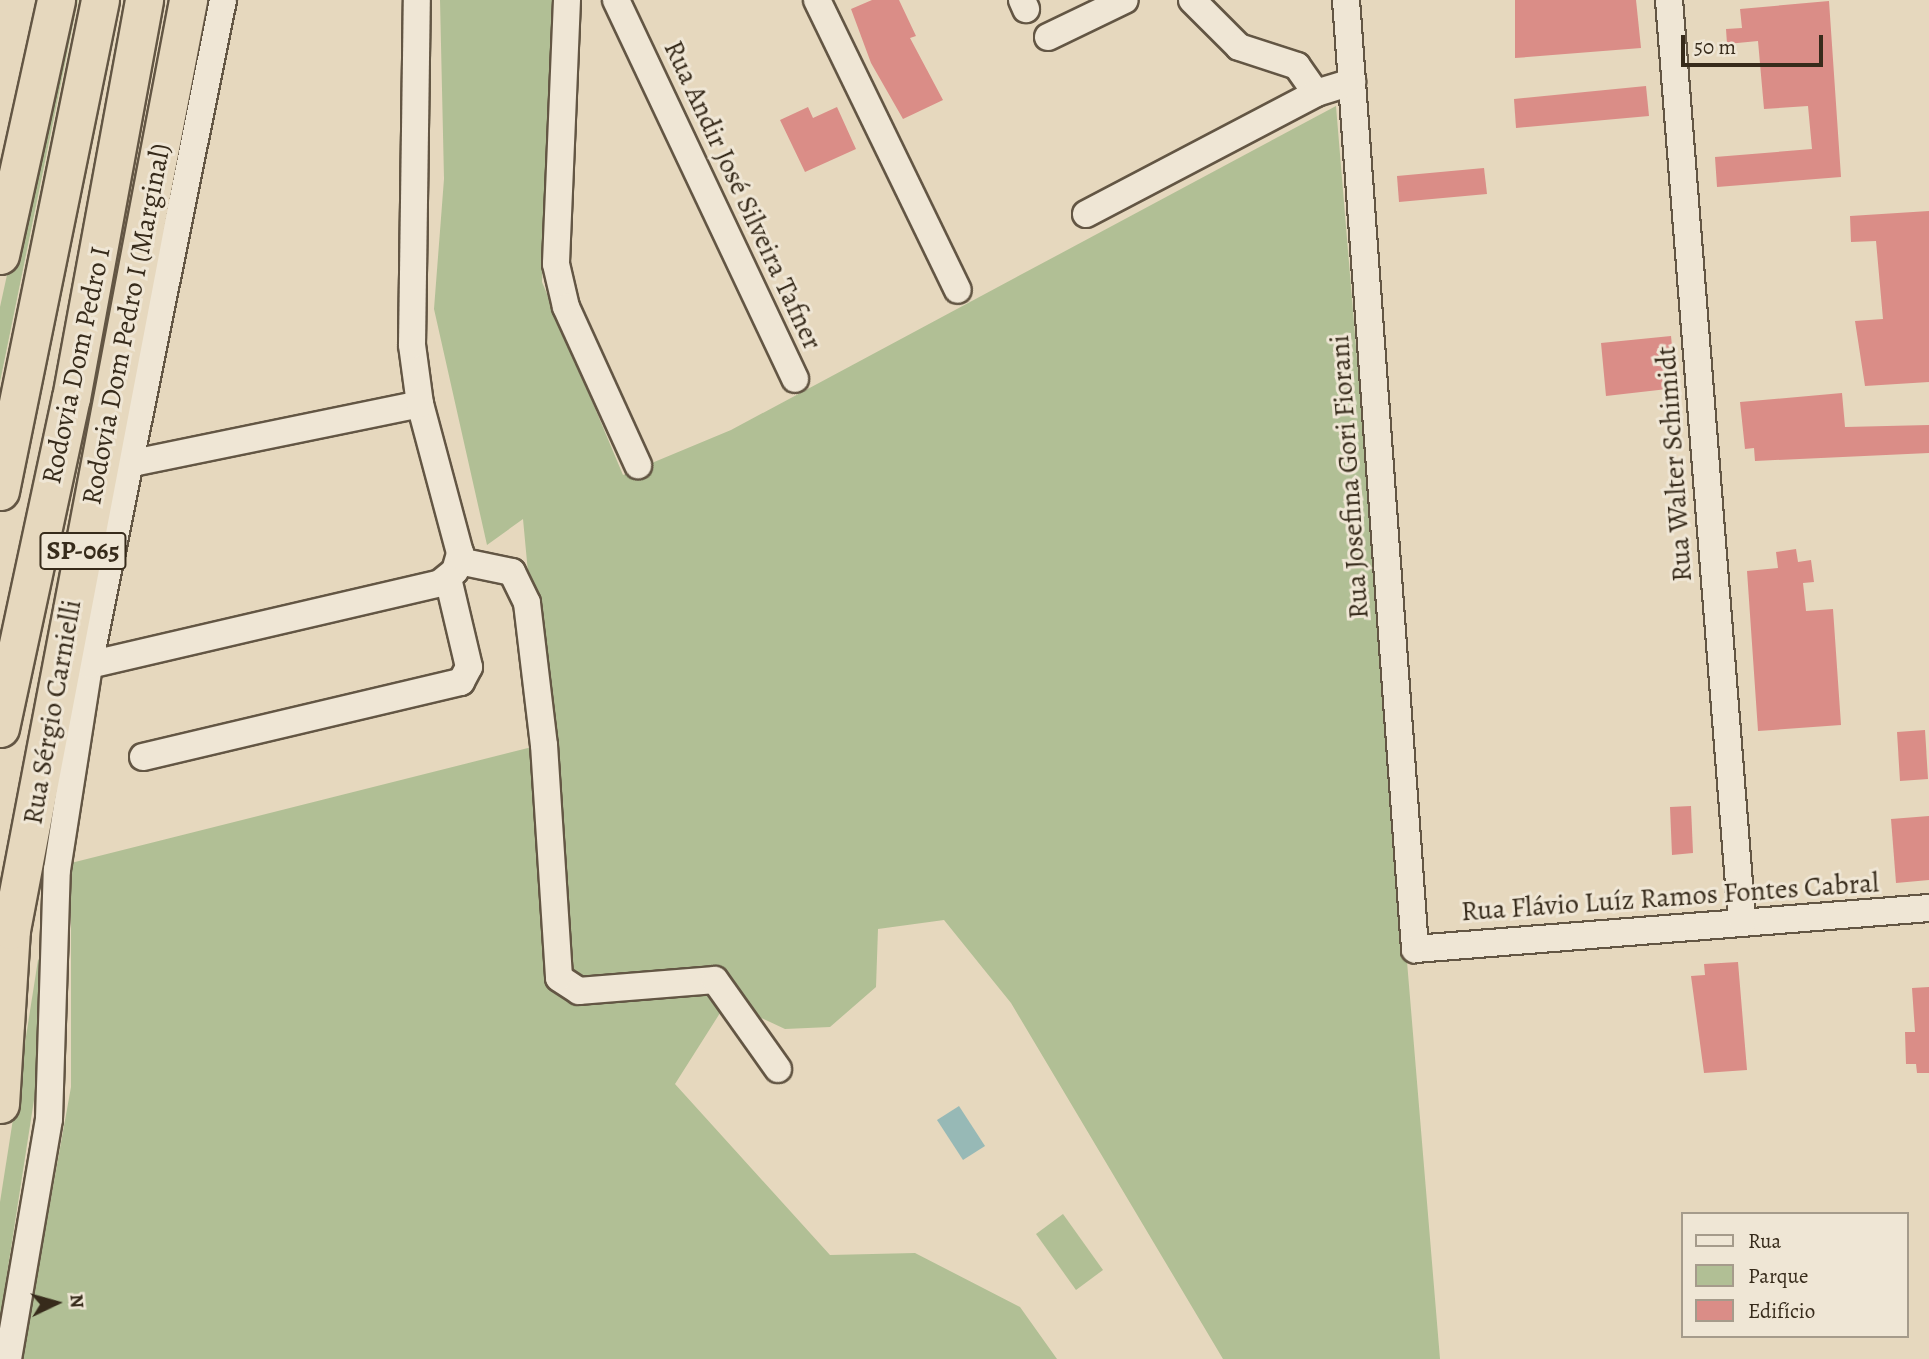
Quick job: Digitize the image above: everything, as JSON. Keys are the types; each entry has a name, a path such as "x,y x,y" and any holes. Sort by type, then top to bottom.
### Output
{"highway":[{"path":"0,254 56,0"},
{"name":"Rodovia Dom Pedro I","path":"0,491 100,0"},
{"name":"Rodovia Dom Pedro I","path":"0,729 79,358 144,0"},
{"name":"Rodovia Dom Pedro I (Marginal)","path":"0,1104 11,930 188,0"},
{"path":"0,985 11,930"}],"street":[{"name":"Rua Sérgio Carnielli","path":"8,1359 49,1119 57,870 89,665 133,463 223,0"},
{"path":"143,757 461,682 469,667 454,570 420,404 412,345 417,0"},
{"path":"567,0 556,264 566,307 638,465"},
{"name":"Rua Andir José Silveira Tafner","path":"617,0 795,379"},
{"path":"817,0 958,290"},
{"path":"1048,37 1125,0"},
{"path":"1192,0 1239,47 1297,66 1316,93"},
{"name":"Rua Josefina Gori Fiorani","path":"1346,0 1415,949"},
{"name":"Rua Walter Schimidt","path":"1669,0 1742,922"},
{"path":"1086,214 1316,93 1352,82"},
{"path":"133,463 420,404"},
{"path":"89,665 454,570 512,572 527,603 544,745 559,978 579,991 715,981 778,1069"},
{"name":"Rua Flávio Luíz Ramos Fontes Cabral","path":"1415,949 1929,908"}],"green space":[{"path":"67,0 78,0 0,382 0,307"},
{"path":"440,0 556,0 542,282 623,475 731,430 1336,106 1440,1359 1223,1359 1011,1003 944,920 878,929 876,987 830,1027 785,1029 727,1002 675,1084 830,1255 915,1253 1020,1307 1057,1359 22,1359 71,1087 71,863 544,744 523,519 487,545 434,309 444,179"},
{"path":"46,952 36,1087 0,1319 0,1202 38,960"},
{"path":"1063,1214 1103,1270 1076,1290 1036,1234"}],"water":[{"path":"959,1106 985,1146 963,1160 937,1120"}],"building":[{"path":"872,0 899,0 916,36 910,38 943,100 903,119 871,63 851,9"},
{"path":"1515,0 1636,0 1641,48 1515,58"},
{"path":"1829,1 1841,177 1717,187 1715,157 1812,149 1808,106 1764,109 1758,41 1727,44 1726,29 1742,28 1740,9"},
{"path":"1646,86 1649,116 1516,128 1514,99"},
{"path":"808,107 813,118 837,107 856,149 805,172 780,120"},
{"path":"1484,168 1487,194 1399,202 1397,176"},
{"path":"1929,211 1929,382 1865,386 1855,321 1883,319 1876,241 1851,242 1850,216"},
{"path":"1671,336 1676,388 1606,396 1601,343"},
{"path":"1842,393 1845,427 1929,425 1929,453 1755,461 1754,448 1745,449 1740,402"},
{"path":"1796,549 1798,562 1811,560 1814,582 1803,583 1806,611 1833,609 1841,725 1758,731 1747,571 1778,568 1776,552"},
{"path":"1925,730 1928,779 1900,781 1897,732"},
{"path":"1691,806 1693,853 1672,855 1670,807"},
{"path":"1929,816 1929,880 1896,883 1891,819"},
{"path":"1738,962 1747,1070 1704,1073 1691,976 1705,975 1704,964"},
{"path":"1929,987 1929,1073 1917,1073 1916,1064 1906,1064 1905,1032 1915,1032 1912,988"}]}
